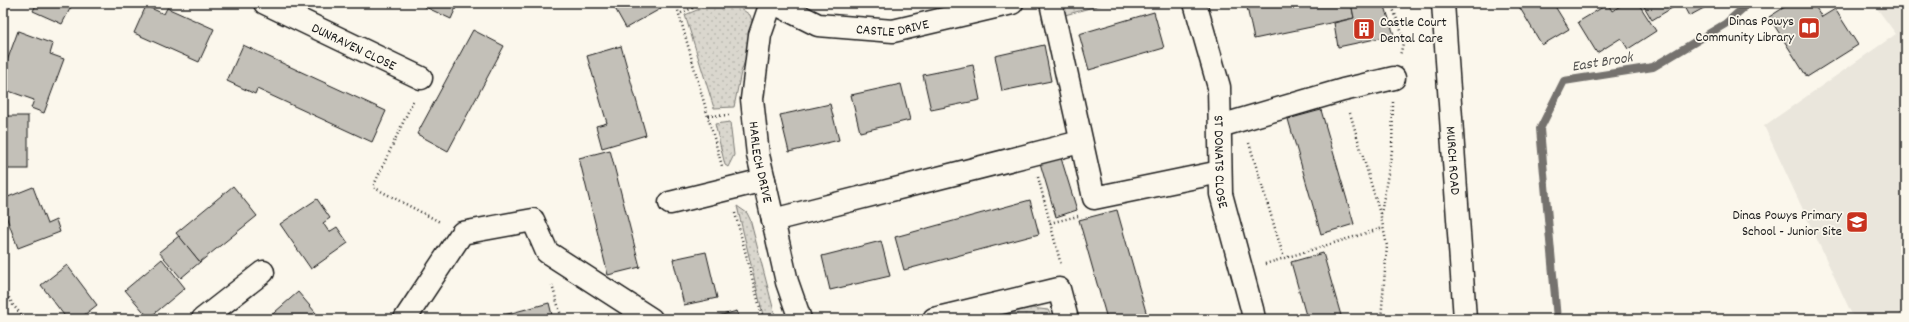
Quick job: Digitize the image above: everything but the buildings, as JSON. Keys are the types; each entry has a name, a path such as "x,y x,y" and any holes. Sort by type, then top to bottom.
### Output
{"street":[{"name":"DUNRAVEN CLOSE","path":"265,3 421,78"},
{"name":"HARLECH DRIVE","path":"771,3 760,34 752,100 758,155 787,282 800,319"},
{"name":"CASTLE DRIVE","path":"774,3 818,25 893,32 1012,3"},
{"path":"1051,3 1080,142 1094,198 1220,172"},
{"name":"ST DONATS CLOSE","path":"1195,3 1219,87 1220,194 1242,270 1254,319"},
{"name":"MURCH ROAD","path":"1443,3 1465,319"},
{"path":"1220,126 1343,90 1394,78"},
{"path":"773,220 1080,142"},
{"path":"670,203 764,180"},
{"path":"405,319 462,233 533,220 547,252 651,319"},
{"path":"203,319 263,272"},
{"path":"934,319 1059,289 1067,319"}],"path":[{"path":"3,18 10,3"},
{"path":"676,3 728,189 762,319"},
{"path":"679,14 704,3"},
{"path":"1381,217 1392,150 1394,78 1404,38 1391,3"},
{"path":"421,78 408,113 373,187 462,233"},
{"path":"1343,90 1381,217 1387,246 1381,319"},
{"path":"1242,120 1284,258"},
{"path":"1032,155 1064,274 1059,289"},
{"path":"1242,270 1384,228"},
{"path":"3,288 13,305 25,319"}],"shaded area":[{"path":"714,3 733,3 750,15 754,27 752,42 741,72 734,107 714,108 685,15"},
{"path":"1069,3 1107,3 1065,15 1063,11"},
{"name":"Dinas Powys Primary School - Junior Site","path":"1873,3 1906,3 1906,319 1854,319 1764,126 1896,34"},
{"path":"730,122 734,155 728,167 725,165 715,124"},
{"path":"737,206 747,213 750,219 776,319 764,319"},
{"path":"1031,308 1048,310 1053,319 988,319"}],"waterway":[{"name":"East Brook","path":"1557,319 1540,129 1564,81 1653,67 1725,24 1749,3"}],"place":[{"name":"Dinas Powys Community Library","path":"1809,28"},
{"name":"Castle Court Dental Care","path":"1364,29"},
{"name":"Dinas Powys Primary School - Junior Site","path":"1857,222"}]}
